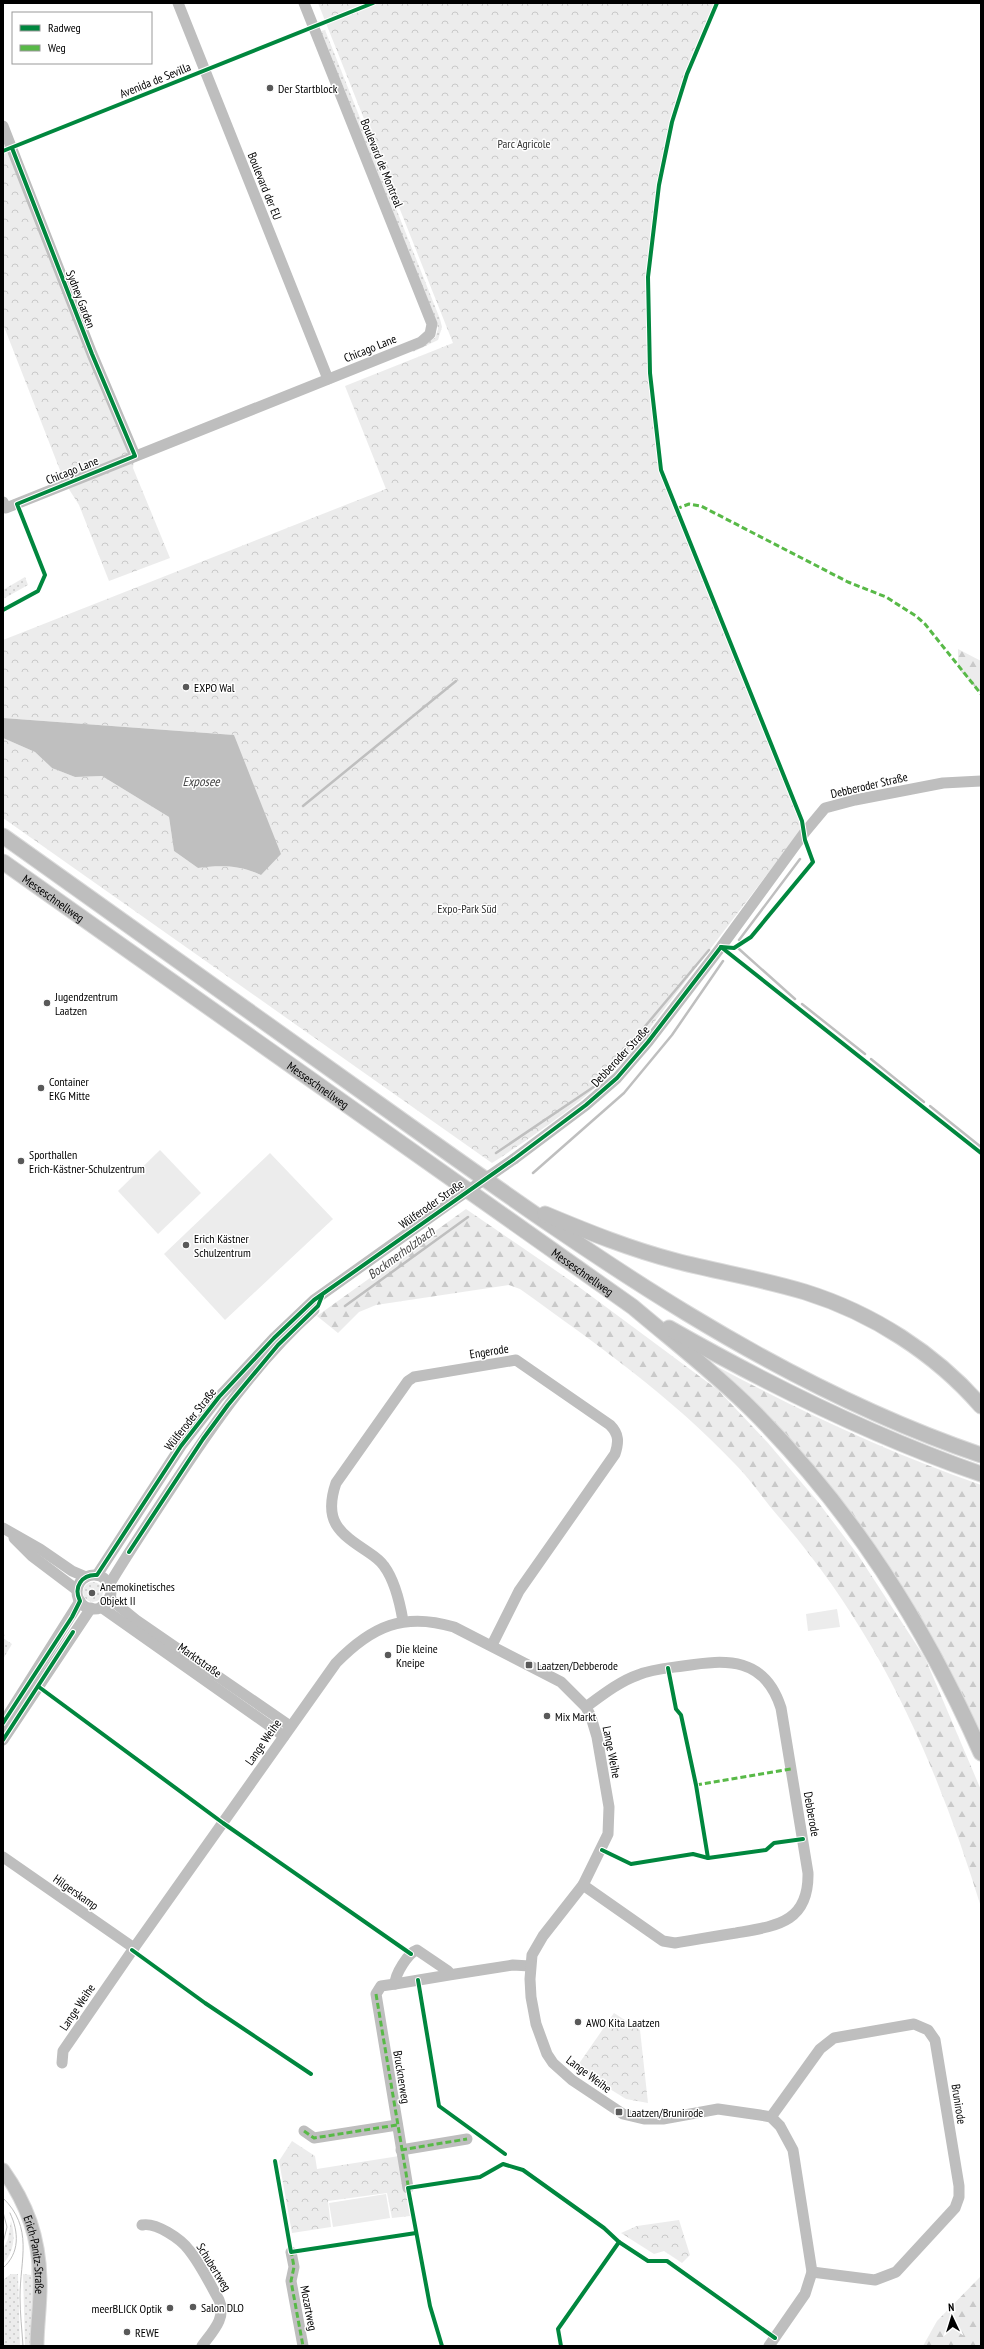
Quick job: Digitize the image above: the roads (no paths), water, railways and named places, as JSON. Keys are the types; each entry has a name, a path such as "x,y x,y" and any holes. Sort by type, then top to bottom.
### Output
{"highway":[{"name":"Messeschnellweg","path":"3,836 518,1202"},
{"name":"Messeschnellweg","path":"3,862 633,1307"},
{"path":"518,1202 613,1243 676,1261 805,1292 852,1310 886,1328 927,1356 948,1373 981,1406"},
{"path":"518,1202 642,1287 761,1358 899,1424 981,1455"},
{"path":"633,1307 755,1375 828,1412 892,1441 981,1474"},
{"path":"633,1307 701,1364 751,1409 829,1496 874,1556 914,1620 940,1665 981,1753"}],"main road":[{"name":"Erich-Panitz-Straße","path":"3,2170 24,2203 38,2254 40,2278 38,2346"}],"street":[{"name":"Boulevard der EU","path":"178,3 328,379"},
{"name":"Boulevard de Montreal","path":"304,3 432,324 430,334"},
{"name":"Sydney Garden","path":"3,126 92,354 135,456"},
{"name":"Chicago Lane","path":"4,505 135,456 421,342 430,334"},
{"name":"Debberoder Straße","path":"514,1159 586,1105 617,1078 648,1042 721,947 805,832 825,808 855,800 942,783 981,782"},
{"name":"Wülferoder Straße","path":"92,1576 164,1468 232,1391 318,1306 322,1296 453,1201 514,1159"},
{"name":"Engerode","path":"403,1621 392,1582 384,1565 344,1536 334,1522 331,1503 336,1484 408,1381 414,1377 516,1360 610,1424 616,1430 618,1445 608,1464 519,1591 492,1645"},
{"name":"Wülferoder Straße","path":"109,1585 203,1439 232,1391"},
{"path":"3,1740 96,1607 109,1598 109,1585 105,1579 72,1571 40,1548 5,1529"},
{"path":"5,1529 32,1556 77,1590"},
{"path":"3,1723 80,1601 77,1590 80,1582 92,1576"},
{"name":"Marktstraße","path":"109,1598 136,1620 287,1731"},
{"path":"80,1601 96,1607"},
{"name":"Marktstraße","path":"96,1607 287,1731"},
{"name":"Lange Weihe","path":"62,2063 66,2047 134,1948 336,1663 371,1633 403,1621 438,1622 454,1627 492,1645 561,1682 586,1707 592,1716 597,1737 610,1820 608,1834 602,1850 583,1885 543,1936 532,1955 530,1966 531,1997 536,2024 546,2051 562,2072 619,2112 644,2119 657,2119 718,2109 771,2117"},
{"name":"Debberode","path":"583,1885 663,1941 674,1943 782,1923 799,1910 806,1895 808,1885 808,1873 781,1708 773,1689 757,1672 744,1665 731,1661 668,1668 638,1675 586,1707"},
{"name":"Hilgerskamp","path":"3,1857 134,1948"},
{"path":"395,1984 395,1979 411,1954 417,1950 448,1971 449,1975"},
{"name":"Brucknerweg","path":"408,2188 376,1994 381,1986 513,1965 530,1966"},
{"name":"Brunirode","path":"771,2117 820,2048 834,2038 914,2024 928,2030 935,2040 959,2186 959,2197 955,2208 896,2272 884,2278 875,2280 812,2272"},
{"path":"770,2346 805,2294 812,2272 793,2150 788,2137 771,2117"},
{"path":"304,2131 314,2138 397,2125"},
{"path":"401,2150 467,2139"},
{"name":"Schubertweg","path":"142,2225 148,2224 163,2230 189,2249 222,2306 220,2319 202,2346"},
{"name":"Mozartweg","path":"291,2252 294,2267 291,2281 303,2346"}],"water":[{"name":"Exposee","path":"3,718 234,735 281,854 261,875 245,869 230,867 214,866 198,868 174,851 169,817 102,776 75,777 52,768 35,752 3,738"}],"waterway":[{"path":"303,806 456,681"},
{"path":"739,940 800,859"},
{"name":"Bockmerholzbach","path":"739,949 795,999"},
{"path":"496,1153 595,1086 709,950"},
{"name":"Bockmerholzbach","path":"533,1173 624,1093 672,1035 723,961"},
{"name":"Bockmerholzbach","path":"802,1004 865,1054"},
{"name":"Bockmerholzbach","path":"871,1059 924,1102"},
{"name":"Bockmerholzbach","path":"930,1106 981,1147"},
{"name":"Bockmerholzbach","path":"345,1306 468,1217"}],"tram line":[{"path":"3,2198 13,2209 19,2221 22,2232 23,2257 20,2297 23,2346"},
{"path":"3,2212 7,2227 3,2243"},
{"path":"3,2268 13,2256 16,2242 15,2228 10,2213"}],"place":[{"name":"Der Startblock","path":"270,88"},
{"name":"EXPO Wal","path":"186,687"},
{"name":"Jugendzentrum Laatzen","path":"47,1003"},
{"name":"Container EKG Mitte","path":"41,1088"},
{"name":"Sporthallen Erich-Kästner-Schulzentrum","path":"21,1161"},
{"name":"Erich Kästner Schulzentrum","path":"186,1245"},
{"name":"Anemokinetisches Objekt II","path":"92,1593"},
{"name":"Die kleine Kneipe","path":"388,1655"},
{"name":"Laatzen/Debberode","path":"529,1665"},
{"name":"Mix Markt","path":"547,1716"},
{"name":"AWO Kita Laatzen","path":"578,2022"},
{"name":"Laatzen/Brunirode","path":"619,2112"},
{"name":"Salon DLO","path":"193,2307"},
{"name":"meerBLICK Optik","path":"170,2308"},
{"name":"REWE","path":"127,2332"}],"park label":[{"name":"Parc Agricole","path":"524,143"},
{"name":"Expo-Park Süd","path":"467,908"}]}
